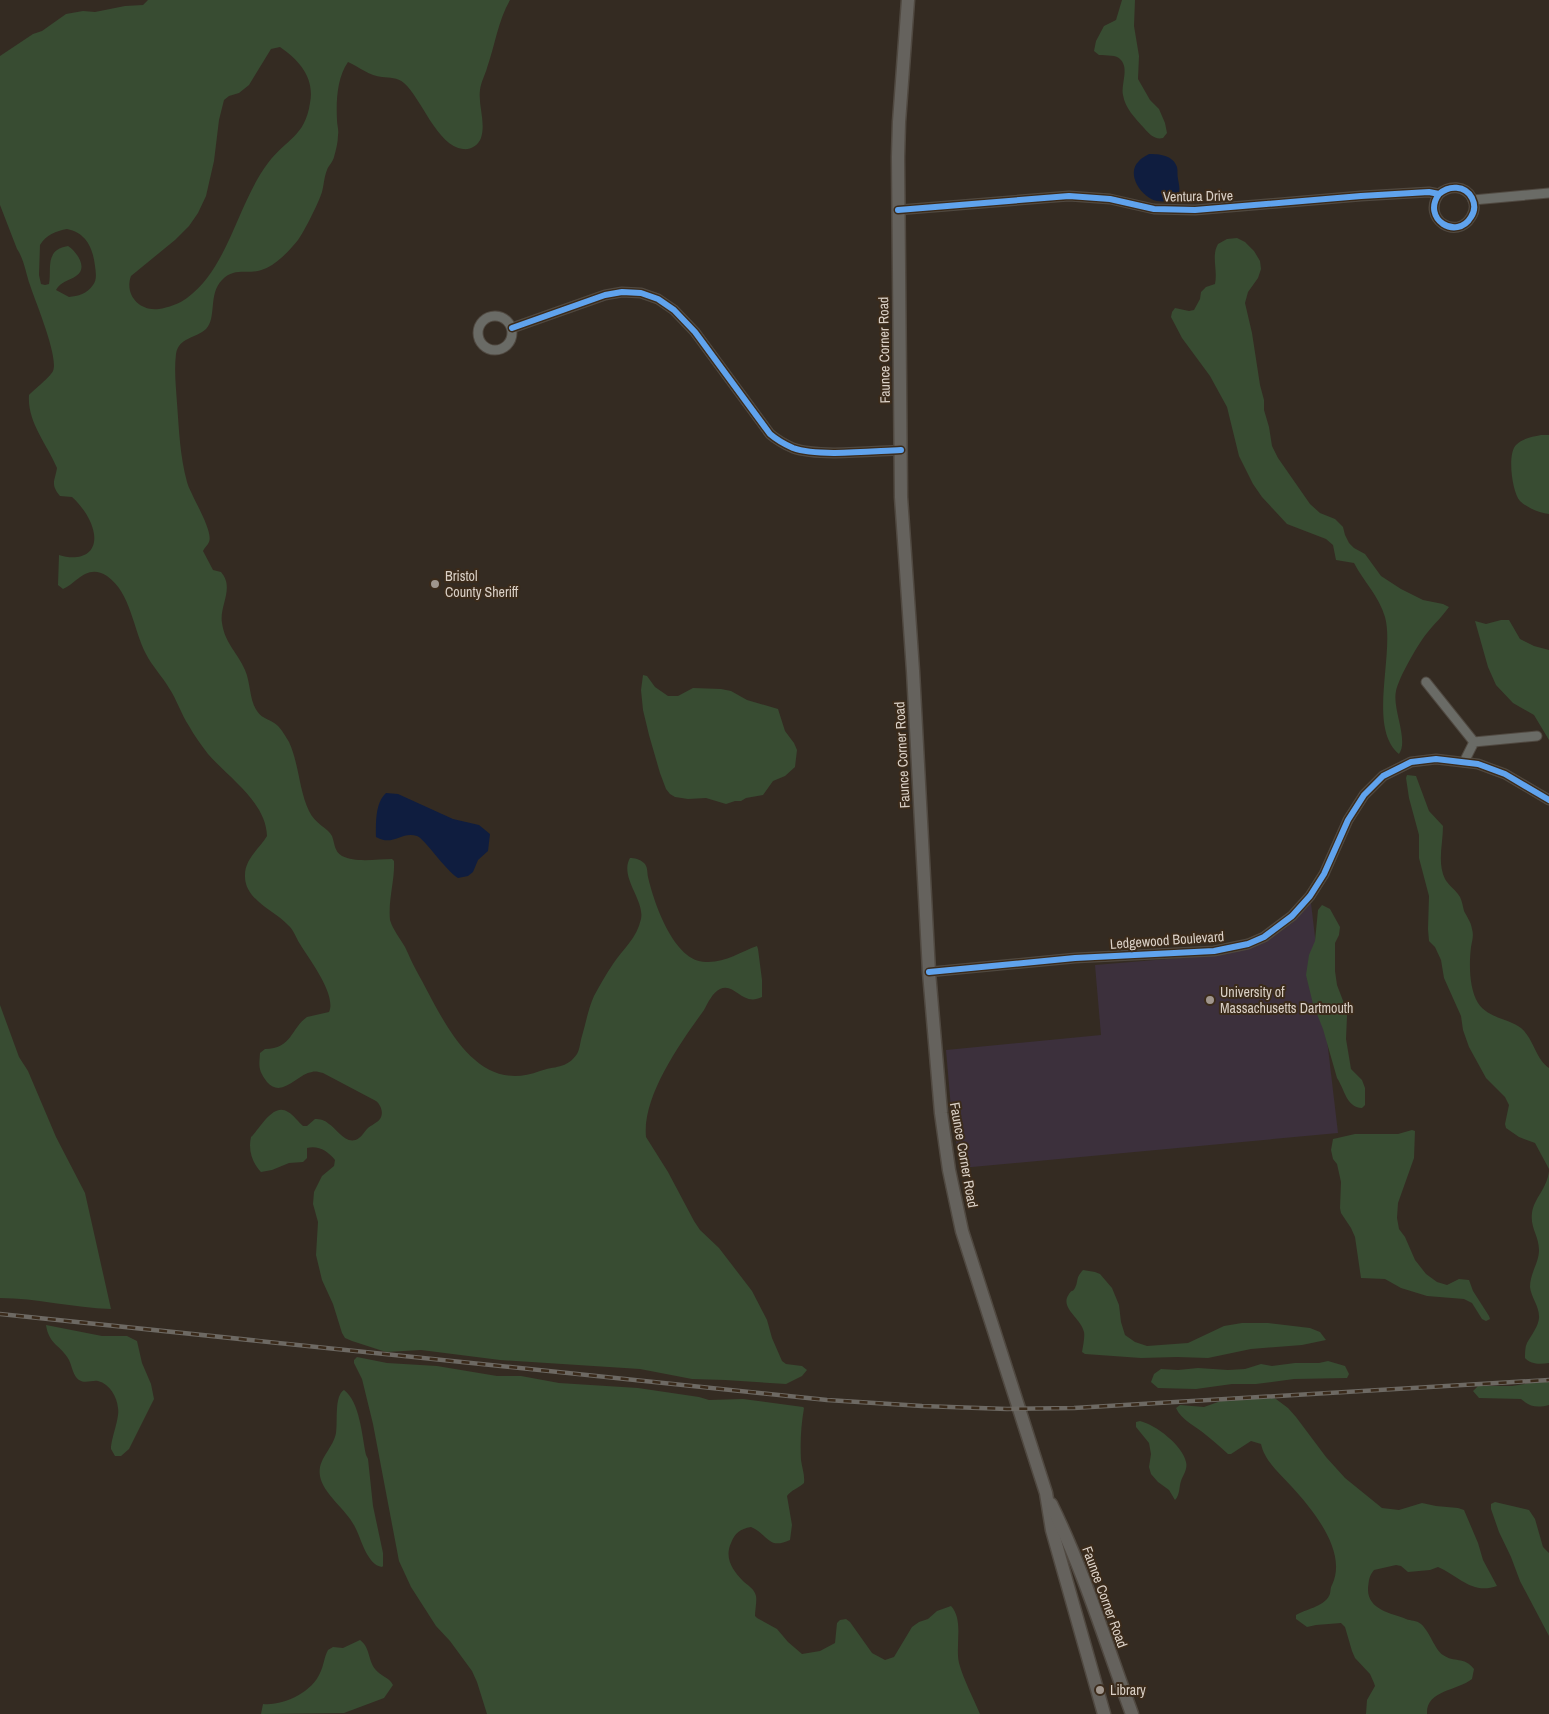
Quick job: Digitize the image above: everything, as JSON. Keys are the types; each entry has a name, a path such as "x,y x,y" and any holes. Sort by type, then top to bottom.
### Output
{"main road":[{"name":"Faunce Corner Road","path":"908,0 899,122 901,498 913,671 929,972 940,1113 955,1200 980,1289 1046,1493 1062,1526 1132,1714"},
{"name":"Faunce Corner Road","path":"1046,1493 1052,1530 1104,1714"},
{"path":"1077,1616 1093,1608"}],"street":[{"name":"Ventura Drive","path":"898,210 1069,196 1110,199 1154,209 1217,209 1361,196 1429,192 1438,194 1448,188 1460,188 1466,191 1473,200"},
{"path":"1438,194 1434,205 1436,216 1441,223 1452,227 1468,222 1473,214 1473,200 1549,193"},
{"path":"512,328 605,295 622,292 641,293 658,299 674,310 695,332 770,434 780,442 794,448 811,451 901,450"},
{"path":"1426,682 1474,742"},
{"path":"1474,742 1537,736"},
{"path":"1464,762 1474,742"},
{"name":"Ledgewood Boulevard","path":"929,972 1075,958 1206,952 1248,944 1264,937 1283,924 1310,896 1324,874 1356,806 1383,776 1411,762 1436,759 1464,762 1491,768 1505,774 1549,800"}],"shaded area":[{"name":"University of Massachusetts Dartmouth","path":"1311,903 1338,1133 961,1168 952,1120 946,1050 1101,1035 1095,965 1215,955 1243,950 1270,939 1292,923"}],"green space":[{"path":"148,0 510,0 500,25 481,87 483,126 481,138 471,148 463,149 445,140 411,90 404,83 393,78 373,75 348,62 344,68 338,90 338,133 335,154 333,161 328,167 320,197 301,236 287,253 269,267 252,272 232,273 222,280 215,292 211,319 206,329 184,341 178,348 175,360 175,379 180,443 185,472 189,488 201,512 210,537 203,551 213,570 221,572 227,584 222,623 226,637 245,670 254,706 262,716 278,726 289,742 309,811 330,833 339,854 354,859 392,859 394,861 390,905 391,924 449,1029 463,1048 478,1063 496,1073 517,1076 565,1065 577,1054 594,996 610,968 633,938 641,919 639,904 628,873 627,865 630,858 639,860 647,868 655,901 667,929 684,952 695,959 713,962 726,959 757,946 762,980 762,997 749,999 725,988 720,989 712,996 674,1053 657,1087 646,1121 646,1137 700,1230 719,1248 752,1291 767,1320 782,1361 786,1364 802,1366 807,1370 802,1376 786,1384 692,1379 640,1369 500,1360 421,1350 386,1352 352,1341 345,1338 342,1333 333,1304 322,1280 316,1255 318,1222 313,1204 314,1192 322,1176 334,1166 335,1160 322,1150 311,1147 307,1148 307,1158 303,1162 289,1163 272,1170 261,1172 253,1160 250,1151 251,1137 272,1113 277,1111 288,1112 303,1126 307,1126 315,1119 324,1121 346,1139 355,1140 379,1120 382,1114 381,1109 376,1101 323,1073 314,1072 306,1074 284,1087 278,1088 273,1087 267,1082 262,1074 259,1065 260,1053 265,1049 281,1046 307,1017 329,1012 329,996 321,977 292,929 254,898 249,891 245,875 247,864 267,836 260,812 245,791 208,754 193,733 172,693 146,654 131,612 121,592 107,576 94,572 83,575 63,589 58,585 59,555 79,557 89,552 94,541 94,534 89,519 79,505 72,497 60,496 55,488 54,482 57,468 38,433 31,414 29,395 53,371 53,354 23,262 0,205 0,56 66,14 143,5","holes":["280,47 299,64 308,78 311,94 304,123 294,137 268,163 257,179 223,252 213,270 201,285 184,300 170,306 152,309 140,305 135,301 130,290 131,276 189,226 206,196 224,100 229,96 239,93 249,85 271,49","67,229 80,234 88,243 93,254 96,274 96,279 88,291 69,297 56,290 63,283 80,273 80,260 68,246 60,248 52,256 49,284 41,284 39,275 40,245 52,234"]},
{"path":"1122,0 1135,0 1134,26 1139,56 1138,79 1150,100 1159,109 1165,123 1167,133 1163,138 1157,138 1150,134 1128,109 1123,95 1125,72 1121,60 1114,56 1099,55 1094,51 1096,41 1104,26 1116,20"},
{"path":"1237,238 1245,242 1254,251 1260,261 1261,269 1258,278 1248,292 1245,303 1264,400 1264,410 1272,446 1278,458 1310,504 1320,513 1335,519 1343,527 1349,543 1365,554 1381,576 1423,600 1449,607 1419,645 1398,685 1395,698 1402,741 1402,748 1399,754 1390,742 1385,727 1383,709 1387,632 1385,617 1379,602 1354,563 1336,560 1333,545 1326,539 1287,524 1262,497 1239,456 1227,407 1210,376 1182,338 1171,317 1175,308 1189,311 1194,310 1200,299 1201,292 1206,287 1215,284 1215,253 1218,244 1227,239"},
{"path":"1549,435 1549,514 1534,510 1520,501 1513,482 1511,464 1513,450 1516,445 1525,439"},
{"path":"1509,620 1520,639 1534,646 1549,650 1549,740 1534,715 1513,703 1496,685 1488,667 1475,621 1486,624"},
{"path":"643,675 647,676 655,687 668,696 678,696 693,688 721,689 731,691 747,700 778,709 785,731 797,750 795,767 785,776 773,781 763,795 746,798 741,801 726,804 706,798 688,799 675,797 670,794 660,773 643,710 641,690"},
{"path":"1407,775 1416,776 1429,811 1443,826 1441,866 1445,879 1460,897 1473,932 1470,968 1471,983 1475,997 1482,1008 1521,1028 1529,1037 1544,1064 1549,1068 1549,1169 1535,1143 1519,1137 1506,1128 1505,1124 1509,1105 1505,1097 1486,1078 1469,1047 1463,1030 1461,1016 1444,978 1441,960 1435,947 1429,941 1429,896 1419,858 1419,835 1409,798"},
{"path":"1322,905 1330,909 1340,927 1335,943 1335,971 1337,985 1347,1016 1346,1039 1351,1069 1362,1080 1365,1088 1365,1105 1362,1108 1352,1105 1337,1078 1323,1029 1313,1004 1306,975 1309,955 1315,941 1318,910"},
{"path":"0,1005 19,1057 28,1071 56,1137 85,1193 111,1309 0,1298"},
{"path":"1412,1130 1415,1131 1414,1158 1398,1203 1397,1218 1399,1229 1405,1237 1415,1260 1426,1274 1437,1282 1447,1285 1459,1279 1469,1280 1473,1291 1489,1316 1490,1319 1486,1321 1482,1319 1472,1303 1464,1299 1427,1296 1401,1288 1385,1279 1361,1278 1355,1237 1341,1213 1341,1182 1337,1164 1333,1159 1331,1150 1333,1139 1355,1134 1398,1134"},
{"path":"1549,1171 1549,1363 1539,1364 1525,1358 1527,1343 1539,1319 1539,1312 1530,1287 1539,1250 1538,1240 1532,1223 1532,1213 1535,1203 1546,1183"},
{"path":"1083,1270 1100,1274 1112,1288 1119,1305 1125,1335 1135,1342 1147,1346 1188,1343 1224,1326 1242,1323 1268,1323 1310,1328 1320,1332 1326,1340 1302,1345 1251,1349 1208,1358 1141,1358 1085,1354 1082,1352 1084,1332 1067,1304 1069,1294 1075,1288"},
{"path":"46,1325 102,1336 127,1336 137,1341 154,1399 129,1449 121,1456 115,1456 111,1449 118,1412 114,1395 106,1385 98,1381 84,1382 77,1378 66,1355 52,1341"},
{"path":"357,1357 387,1363 437,1366 497,1376 521,1376 559,1383 638,1388 709,1400 743,1399 803,1407 801,1460 804,1483 787,1496 792,1525 790,1540 783,1543 773,1542 751,1527 741,1530 736,1534 729,1549 729,1559 733,1569 755,1593 755,1616 777,1629 802,1654 820,1651 835,1643 837,1623 840,1620 846,1619 872,1653 885,1660 894,1657 912,1627 928,1619 937,1611 951,1606 955,1612 958,1625 959,1663 980,1714 487,1714 472,1671 450,1641 436,1626 411,1587 399,1561 373,1424 362,1379 354,1363"},
{"path":"1328,1361 1345,1366 1349,1374 1347,1378 1294,1379 1196,1389 1158,1388 1151,1382 1154,1374 1161,1369 1198,1368 1228,1370 1245,1369 1261,1364 1272,1366"},
{"path":"1549,1380 1549,1405 1545,1406 1537,1407 1527,1404 1521,1399 1479,1398 1473,1391 1478,1386 1512,1386"},
{"path":"344,1390 354,1403 362,1429 368,1459 373,1506 383,1553 382,1567 377,1565 368,1556 355,1527 347,1514 330,1496 320,1476 321,1464 336,1433 338,1403"},
{"path":"1235,1396 1265,1396 1276,1399 1288,1408 1345,1478 1382,1508 1399,1510 1422,1503 1464,1510 1483,1560 1497,1586 1480,1588 1473,1586 1438,1567 1430,1570 1408,1572 1401,1566 1396,1565 1374,1570 1369,1580 1369,1595 1371,1601 1376,1606 1381,1610 1419,1623 1424,1627 1440,1653 1451,1659 1466,1662 1474,1669 1472,1679 1431,1700 1427,1714 1366,1714 1367,1700 1375,1686 1370,1674 1355,1658 1345,1627 1341,1623 1307,1627 1296,1619 1296,1615 1323,1603 1330,1595 1336,1572 1332,1546 1326,1532 1309,1507 1269,1462 1261,1444 1251,1441 1228,1454 1185,1419 1176,1408 1180,1405 1204,1407"},
{"path":"1140,1421 1161,1431 1184,1456 1186,1462 1185,1472 1175,1500 1169,1490 1151,1474 1149,1467 1151,1454 1149,1443 1136,1427 1136,1422"},
{"path":"1495,1502 1529,1510 1535,1519 1543,1547 1549,1553 1549,1636 1520,1581 1499,1532 1491,1509 1491,1504"},
{"path":"360,1640 366,1646 375,1669 393,1685 384,1698 344,1713 261,1714 263,1704 280,1703 288,1700 311,1686 320,1673 328,1650 333,1647 343,1648"}],"water":[{"path":"1149,154 1165,156 1175,163 1179,193 1173,201 1151,199 1137,185 1134,172 1135,166"},
{"path":"386,793 398,794 453,819 479,825 490,834 488,851 478,860 473,872 468,876 458,878 425,842 417,836 406,835 392,840 382,840 376,837 378,808 382,797"}],"railway":[{"path":"0,1314 827,1400 922,1406 1007,1409 1074,1408 1549,1380"}],"cycle path":[{"path":"898,210 1069,196 1110,199 1154,209 1195,210 1361,196 1429,192 1439,194 1447,189 1457,188 1469,194 1474,203 1472,215 1465,224 1458,227 1450,227 1438,219 1434,212 1439,194"},
{"path":"512,328 605,295 622,292 641,293 658,299 674,310 695,332 770,434 781,442 793,448 816,452 846,453 901,450"},
{"path":"929,972 1075,958 1214,951 1248,944 1264,937 1292,916 1310,896 1324,874 1348,820 1364,795 1383,776 1411,762 1436,759 1478,764 1505,774 1549,800"}],"place":[{"name":"Bristol County Sheriff","path":"435,584"},
{"name":"University of Massachusetts Dartmouth","path":"1210,1000"},
{"name":"Library","path":"1100,1690"}]}
